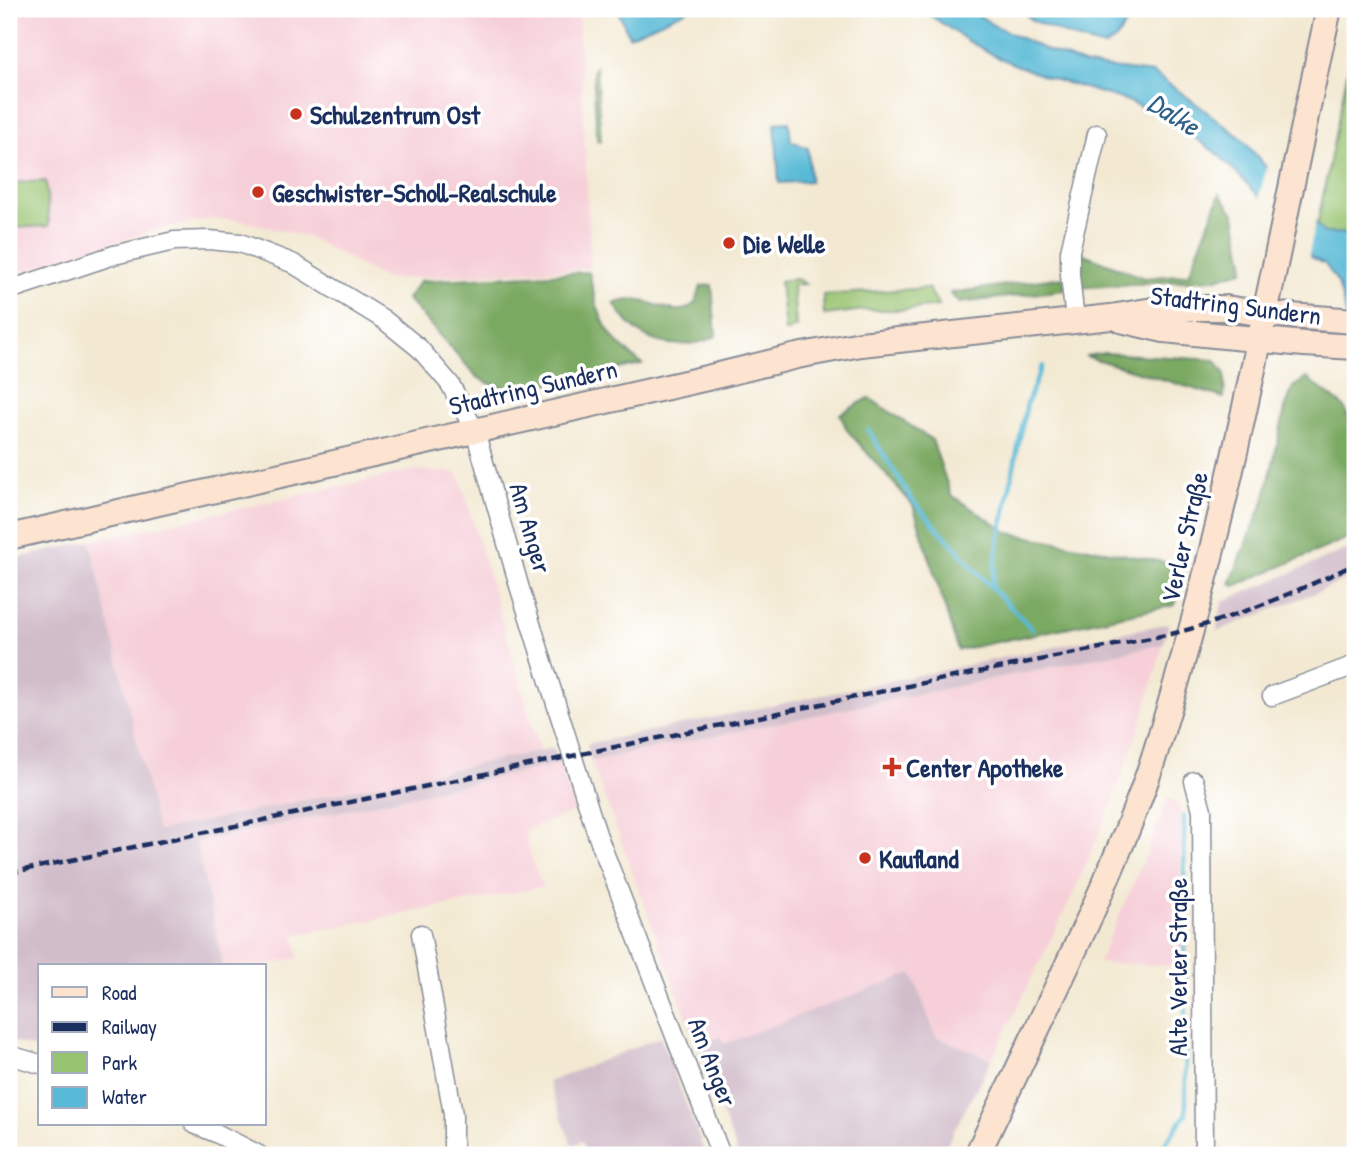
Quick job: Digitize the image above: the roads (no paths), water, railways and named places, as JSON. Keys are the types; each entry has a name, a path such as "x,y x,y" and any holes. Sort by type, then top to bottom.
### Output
{"main road":[{"name":"Verler Straße","path":"977,1155 1052,1000 1123,843 1151,765 1195,617 1260,340 1329,9"},
{"name":"Stadtring Sundern","path":"9,537 797,356 861,344 1111,317 1165,308 1226,308 1349,321"},
{"name":"Stadtring Sundern","path":"1111,317 1164,330 1352,347"},
{"name":"Verler Straße","path":"963,1155 1024,1055"}],"street":[{"path":"1075,321 1070,251 1097,134"},
{"name":"Am Anger","path":"9,290 114,255 174,241 240,243 292,263 357,302 419,348 450,384 475,431 520,589 597,834 721,1155"},
{"path":"1272,696 1355,665"},
{"name":"Alte Verler Straße","path":"1194,781 1202,810 1204,1155"},
{"path":"421,934 453,1114 453,1155"},
{"path":"9,1055 38,1063"},
{"path":"199,1126 259,1155"}],"water":[{"path":"690,9 629,36 618,11"},
{"name":"Dalke","path":"921,9 970,9 993,25 1086,65 1153,73 1240,137 1324,233 1355,234 1355,349 1338,283 1325,264 1311,257 1220,156 1169,119 1125,100 1046,77 1001,59 968,41"},
{"path":"1022,9 1121,9 1132,16 1115,40 1104,47 1079,40 1031,20"},
{"path":"789,122 791,141 808,148 810,181 779,183 775,123"}],"waterway":[{"path":"992,587 1027,403 1042,366"},
{"path":"868,430 913,501 1032,629"},
{"path":"1157,1155 1186,1114 1184,815"}],"railway":[{"path":"9,873 1171,634 1265,604 1355,564"}],"place":[{"name":"Schulzentrum Ost","path":"296,114"},
{"name":"Geschwister-Scholl-Realschule","path":"258,192"},
{"name":"Die Welle","path":"729,243"},
{"name":"Center Apotheke","path":"892,767"},
{"name":"Kaufland","path":"865,858"}]}
